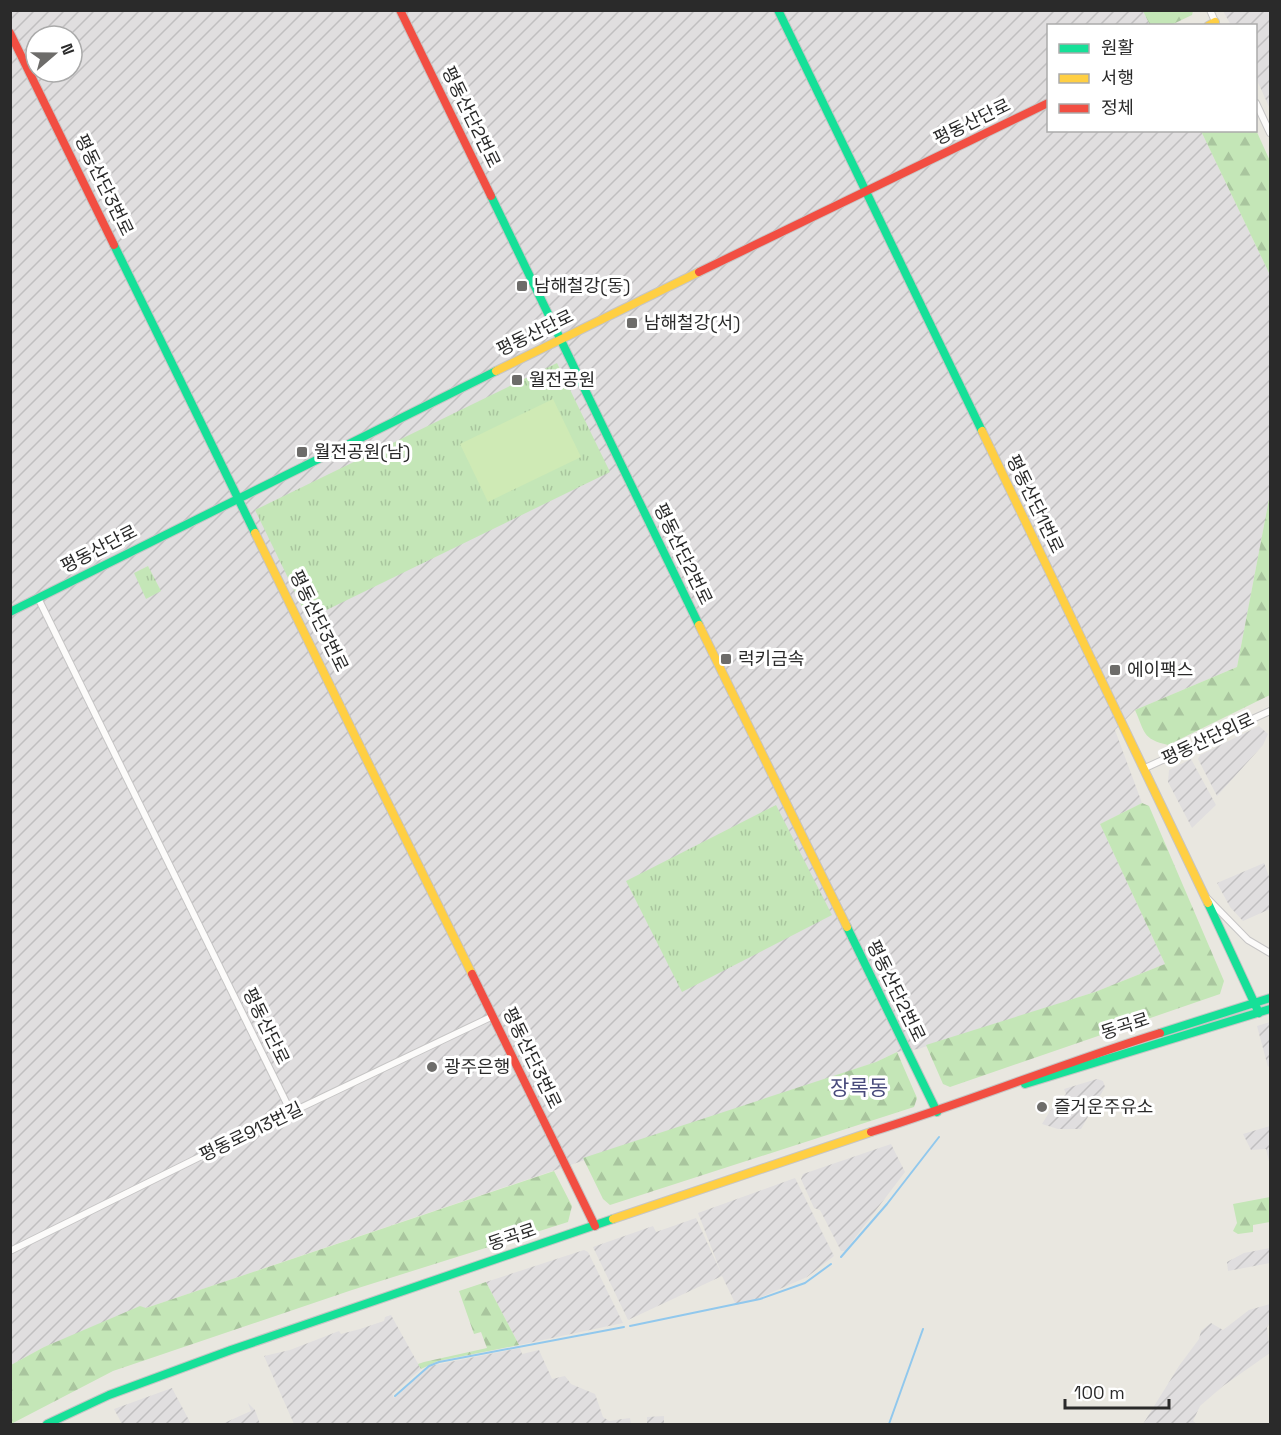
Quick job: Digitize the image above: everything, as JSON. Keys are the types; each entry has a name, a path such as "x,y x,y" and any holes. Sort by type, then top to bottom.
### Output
{"street":[{"name":"평동산단2번로","path":"400,10 937,1112"},
{"name":"평동산단1번로","path":"778,10 1145,768 1259,1013"},
{"path":"1210,10 1214,24"},
{"name":"평동산단3번로","path":"10,33 240,496 595,1226"},
{"name":"평동산단로","path":"10,612 240,496 1047,103"},
{"path":"1257,105 1270,133"},
{"name":"평동산단로","path":"38,598 291,1112"},
{"name":"평동산단외로","path":"1145,768 1270,711"},
{"path":"1202,893 1248,940 1270,954"},
{"name":"동곡로","path":"47,1425 109,1395 231,1350 789,1158 937,1112 1067,1062 1270,998"},
{"name":"동곡로","path":"992,1092 1064,1074 1270,1009"},
{"name":"평동로913번길","path":"10,1251 291,1112 493,1016"}],"shaded area":[{"path":"11,11 1143,11 1150,24 1047,24 1047,132 1201,132 1270,275 1270,494 1237,667 1135,710 1115,730 1142,803 1100,824 1165,964 1095,992 918,1049 897,1052 876,1062 146,1308 44,1347 11,1365"},
{"path":"1223,11 1270,11 1270,109 1257,80 1257,24 1230,24"},
{"path":"1259,726 1268,734 1263,745 1217,796 1198,759 1200,755"},
{"path":"1191,759 1216,805 1192,828 1168,782 1169,770"},
{"path":"1264,863 1270,879 1270,909 1243,921 1230,907 1217,883"},
{"path":"1270,1022 1270,1065 1268,1067 1257,1026"},
{"path":"1097,1079 1103,1081 1105,1087 1081,1129 1058,1129 1042,1124 1050,1111 1066,1094 1064,1089"},
{"path":"1270,1126 1270,1165 1266,1149 1251,1150 1243,1134"},
{"path":"891,1144 905,1172 845,1251 841,1251 820,1210 814,1208 801,1179 803,1174"},
{"path":"795,1178 834,1256 807,1277 750,1302 736,1305 722,1276 628,1320 593,1247 653,1226 656,1232 696,1218 722,1275 698,1213"},
{"path":"1270,1248 1270,1263 1228,1271 1227,1262 1244,1253"},
{"path":"584,1250 588,1252 623,1323 519,1345 486,1282"},
{"path":"1270,1304 1270,1323 1267,1327 1270,1353 1223,1386 1200,1406 1193,1421 1197,1424 1143,1424 1179,1366 1199,1339 1201,1331 1211,1323 1223,1330 1249,1310"},
{"path":"391,1315 421,1369 392,1394 394,1398 430,1366 520,1348 522,1354 539,1350 552,1379 565,1376 571,1384 595,1394 603,1417 609,1421 630,1418 631,1424 294,1424 264,1356 290,1350 339,1331 341,1334 360,1329 384,1321 385,1317"},
{"path":"172,1388 191,1424 122,1424 114,1409"},
{"path":"248,1403 255,1410 260,1424 222,1424 251,1411"},
{"path":"664,1416 664,1424 647,1424 647,1417"}],"green space":[{"path":"1143,11 1193,11 1192,15 1173,24 1150,24"},
{"path":"1201,132 1257,132 1270,161 1270,275"},
{"path":"557,363 610,472 308,619 255,510"},
{"path":"553,399 581,457 488,502 460,444"},
{"path":"1270,494 1270,695 1168,745 1153,740 1143,729 1135,710 1237,667"},
{"path":"148,566 161,591 146,599 134,573"},
{"path":"1142,803 1149,806 1224,981 1220,994 950,1087 943,1084 926,1045 1095,992 1165,964 1100,824"},
{"path":"776,805 832,915 682,992 626,881"},
{"path":"897,1052 917,1098 914,1107 610,1205 603,1199 583,1158 876,1062"},
{"path":"554,1171 572,1206 568,1222 352,1290 113,1371 11,1424 11,1365 44,1347 140,1306 146,1308"},
{"path":"1270,1197 1270,1222 1253,1225 1253,1232 1238,1234 1233,1231 1237,1223 1233,1204"},
{"path":"486,1282 519,1345 438,1361 421,1369 418,1364 487,1348 481,1332 474,1334 459,1291"}],"waterway":[{"path":"841,1257 887,1204 939,1137"},
{"path":"630,1326 760,1299 805,1283 831,1264"},
{"path":"395,1396 429,1366 439,1362 624,1327"},
{"path":"889,1424 923,1329"}],"traffic: fast":[{"path":"778,10 982,431"},
{"path":"491,196 699,625"},
{"path":"114,245 255,533"},
{"path":"10,612 496,371"},
{"path":"1208,903 1259,1013"},
{"path":"847,927 937,1112"},
{"path":"1160,1033 1270,998"},
{"path":"1025,1084 1270,1009"},
{"path":"47,1424 109,1395 231,1350 613,1219"}],"traffic: slow":[{"path":"1212,24 1215,22"},
{"path":"496,371 699,272"},
{"path":"982,431 1208,903"},
{"path":"255,533 472,974"},
{"path":"699,625 847,927"},
{"path":"613,1219 871,1132"}],"traffic: jam":[{"path":"400,10 491,196"},
{"path":"10,33 114,245"},
{"path":"699,272 1047,103"},
{"path":"472,974 595,1226"},
{"path":"871,1132 1160,1033"}],"place":[{"name":"남해철강(동)","path":"522,286"},
{"name":"남해철강(서)","path":"632,323"},
{"name":"월전공원","path":"517,380"},
{"name":"월전공원(남)","path":"302,452"},
{"name":"럭키금속","path":"726,659"},
{"name":"에이팩스","path":"1115,670"},
{"name":"광주은행","path":"432,1067"},
{"name":"즐거운주유소","path":"1042,1107"}],"district":[{"name":"장록동","path":"859,1088"}]}
